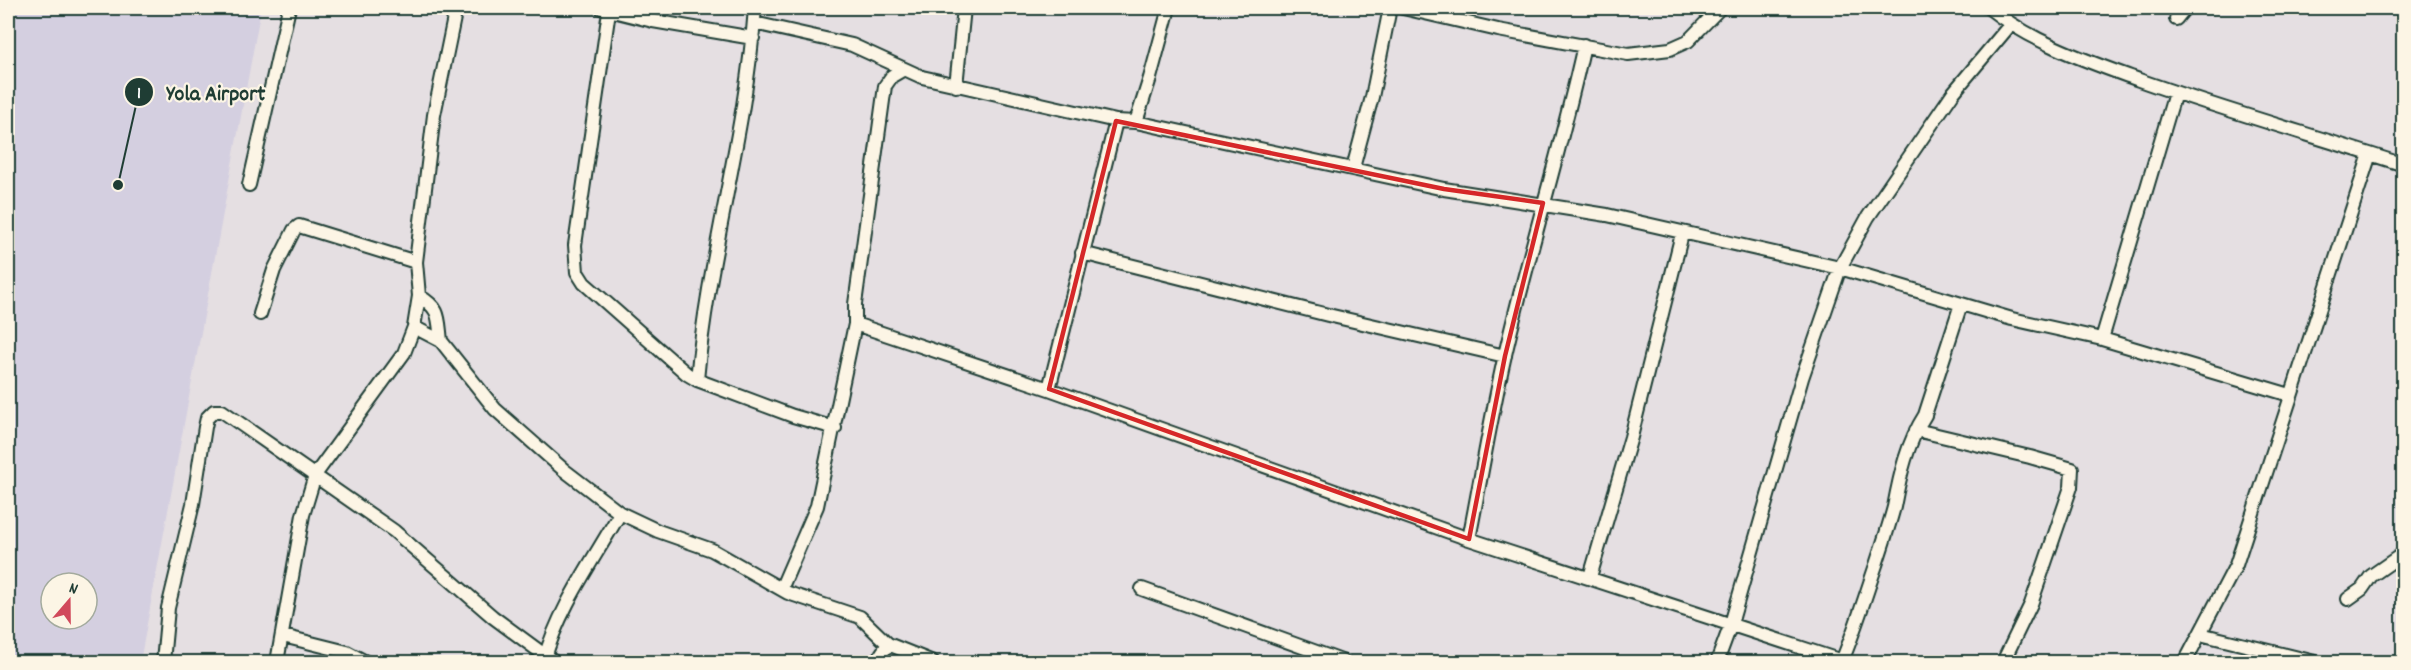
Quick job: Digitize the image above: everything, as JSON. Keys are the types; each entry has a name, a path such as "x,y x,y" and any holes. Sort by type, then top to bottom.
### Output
{"street":[{"path":"249,185 288,8"},
{"path":"277,663 303,515 315,475 404,353 414,327 419,296 416,262 434,115 456,8"},
{"path":"697,380 709,288 753,38 755,8"},
{"path":"957,86 964,8"},
{"path":"1136,122 1169,8"},
{"path":"1353,168 1372,97 1390,8"},
{"path":"1403,8 1498,30 1628,54 1670,49 1688,41 1720,8"},
{"path":"1989,8 2010,25 2092,64 2175,93 2403,165"},
{"path":"2176,19 2185,8"},
{"path":"753,38 653,21 605,9 575,245 577,272 584,283 687,374 697,380 794,416 835,428"},
{"path":"754,23 852,45 922,77 957,86 1116,121 1136,122 1444,189 1607,215 1682,234 1840,268 2012,319 2102,339 2290,395"},
{"path":"1717,663 1731,624 1802,378 1840,268 1868,217 1953,93 2010,25"},
{"path":"1469,539 1505,356 1543,203 1569,115 1584,45"},
{"path":"781,590 817,506 855,324 857,293 885,86 892,76 904,69"},
{"path":"2102,339 2175,93"},
{"path":"1049,389 1116,121"},
{"path":"2185,663 2236,565 2370,154"},
{"path":"260,314 274,270 294,230 299,226 416,262"},
{"path":"1590,577 1631,437 1682,234"},
{"path":"1082,253 1328,315 1505,356"},
{"path":"419,296 432,303 438,313 441,341"},
{"path":"855,324 1049,389 1469,539 1843,662 1856,629 1891,516 1896,486 1916,430 1925,415 1961,304"},
{"path":"414,327 441,341 495,409 564,470 620,513 658,531 712,550 781,590 860,617 888,644 933,663"},
{"path":"163,663 168,608 193,504 207,418 214,411 222,411 394,531 493,617 547,660 551,637 578,584 620,513"},
{"path":"1916,430 2072,469 2071,487 2031,604 2003,663"},
{"path":"2348,599 2362,589 2371,576 2403,553"},
{"path":"1142,589 1344,663"},
{"path":"2200,634 2315,663"},
{"path":"283,636 347,652 366,663"},
{"path":"876,663 888,644"}],"highlighted area":[{"path":"1116,121 1444,189 1543,203 1505,356 1469,539 1049,389"}],"shaded area":[{"path":"8,8 261,8 140,662 8,662"}],"place":[{"name":"Yola Airport","path":"118,185"}]}
